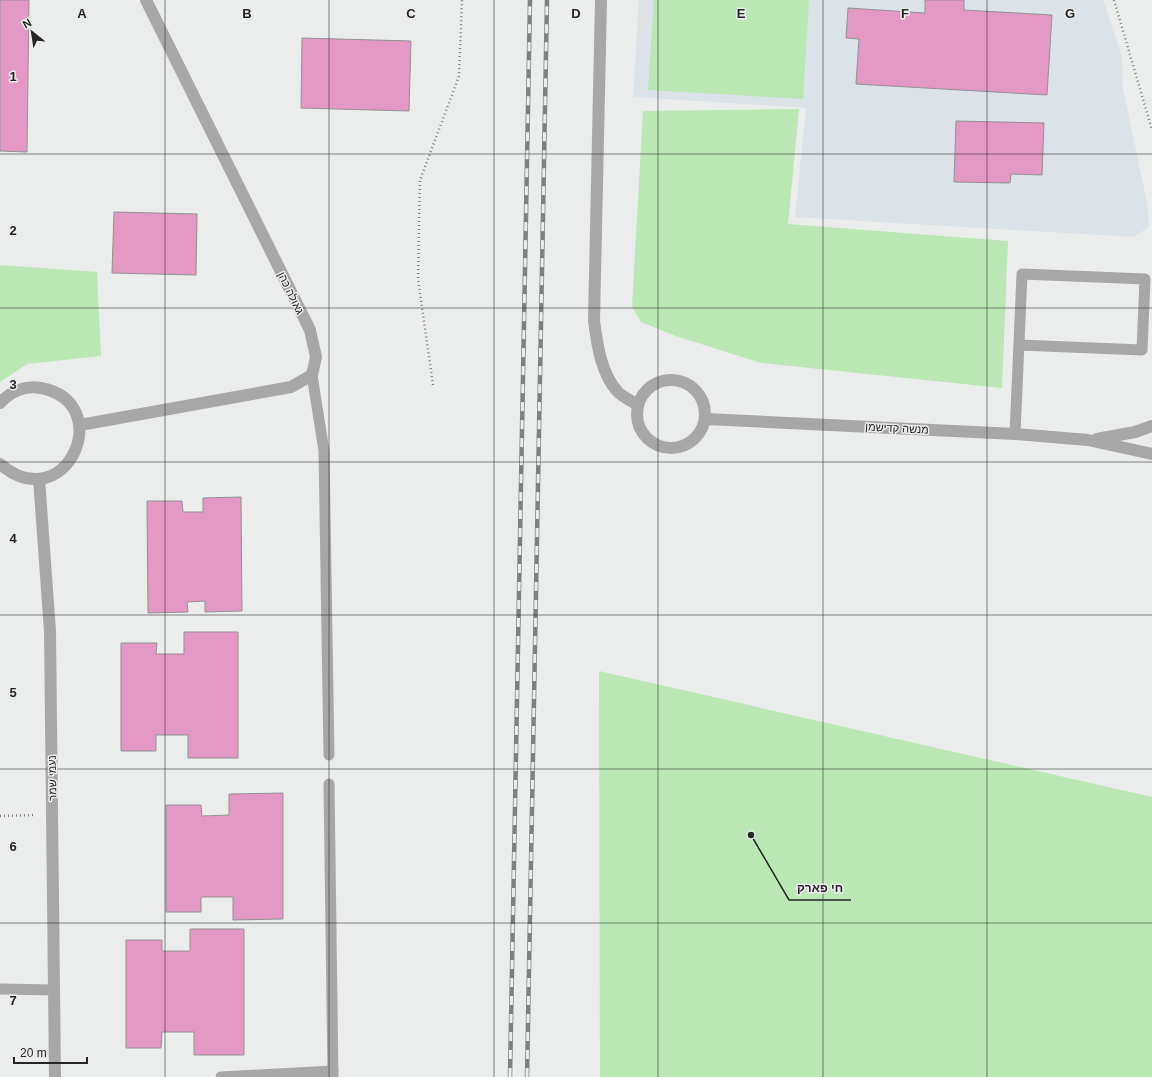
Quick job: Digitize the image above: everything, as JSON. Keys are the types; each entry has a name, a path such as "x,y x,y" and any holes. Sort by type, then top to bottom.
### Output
{"street":[{"name":"גאולה כהן","path":"146,0 310,330 316,357 312,375"},
{"path":"601,0 594,321 598,351 606,372 617,392 638,405"},
{"path":"80,425 291,387 312,375"},
{"path":"673,379 684,382 694,388 701,397 705,408 706,419 702,430 695,439 686,445 675,448 664,448 654,444 645,436 640,427 637,416 638,405 643,395 651,386 661,381 673,379"},
{"path":"0,403 6,396 20,389 36,387 51,390 64,398 74,410 80,425 80,440 75,454 66,466 54,475 39,479 24,478 11,473 0,464"},
{"name":"מנשה קדישמן","path":"706,419 1016,434 1088,440 1152,454"},
{"name":"מנשה קדישמן","path":"1088,440 1105,439 1152,426"},
{"name":"נעמי שמר","path":"39,479 50,631 55,1077"}],"lane":[{"path":"1016,434 1019,345 1022,274 1145,279 1142,350 1019,345"},
{"path":"312,375 324,451 329,755"},
{"path":"221,1077 333,1074 329,784"},
{"path":"0,989 54,990"}],"path":[{"path":"433,385 418,279 420,180 459,76 462,0"},
{"path":"1114,0 1152,130"},
{"path":"0,816 52,815"}],"shaded area":[{"path":"639,0 1103,0 1122,57 1123,89 1148,208 1149,227 1133,237 795,217 806,108 633,97"}],"green space":[{"path":"654,0 809,0 803,99 648,90"},
{"path":"799,109 788,224 1008,241 1002,388 761,363 676,336 641,322 632,307 643,111"},
{"path":"0,265 97,272 101,356 27,364 0,382"},
{"path":"599,671 1152,797 1152,1077 600,1077"}],"building":[{"path":"0,0 29,0 27,152 0,151"},
{"path":"925,0 964,0 964,10 1052,15 1047,95 856,84 859,39 846,38 848,8 925,13"},
{"path":"302,38 411,41 409,111 301,108"},
{"path":"956,121 1044,123 1042,175 1011,174 1010,183 954,182"},
{"path":"114,212 197,214 196,275 112,273"},
{"path":"241,497 242,611 205,612 205,601 187,602 188,612 148,613 147,501 182,501 183,512 203,512 203,498"},
{"path":"184,632 238,632 238,758 188,758 188,735 156,735 156,751 121,751 121,643 157,643 156,654 184,654"},
{"path":"283,793 283,919 233,920 233,897 201,897 201,912 166,912 166,805 201,805 202,816 229,815 229,794"},
{"path":"190,929 244,929 244,1055 194,1055 194,1032 162,1032 161,1048 126,1048 126,940 162,940 162,951 190,951"}],"railway":[{"path":"510,1077 530,0"},
{"path":"527,1077 547,0"}],"place":[{"name":"חי פארק","path":"751,835"}]}
